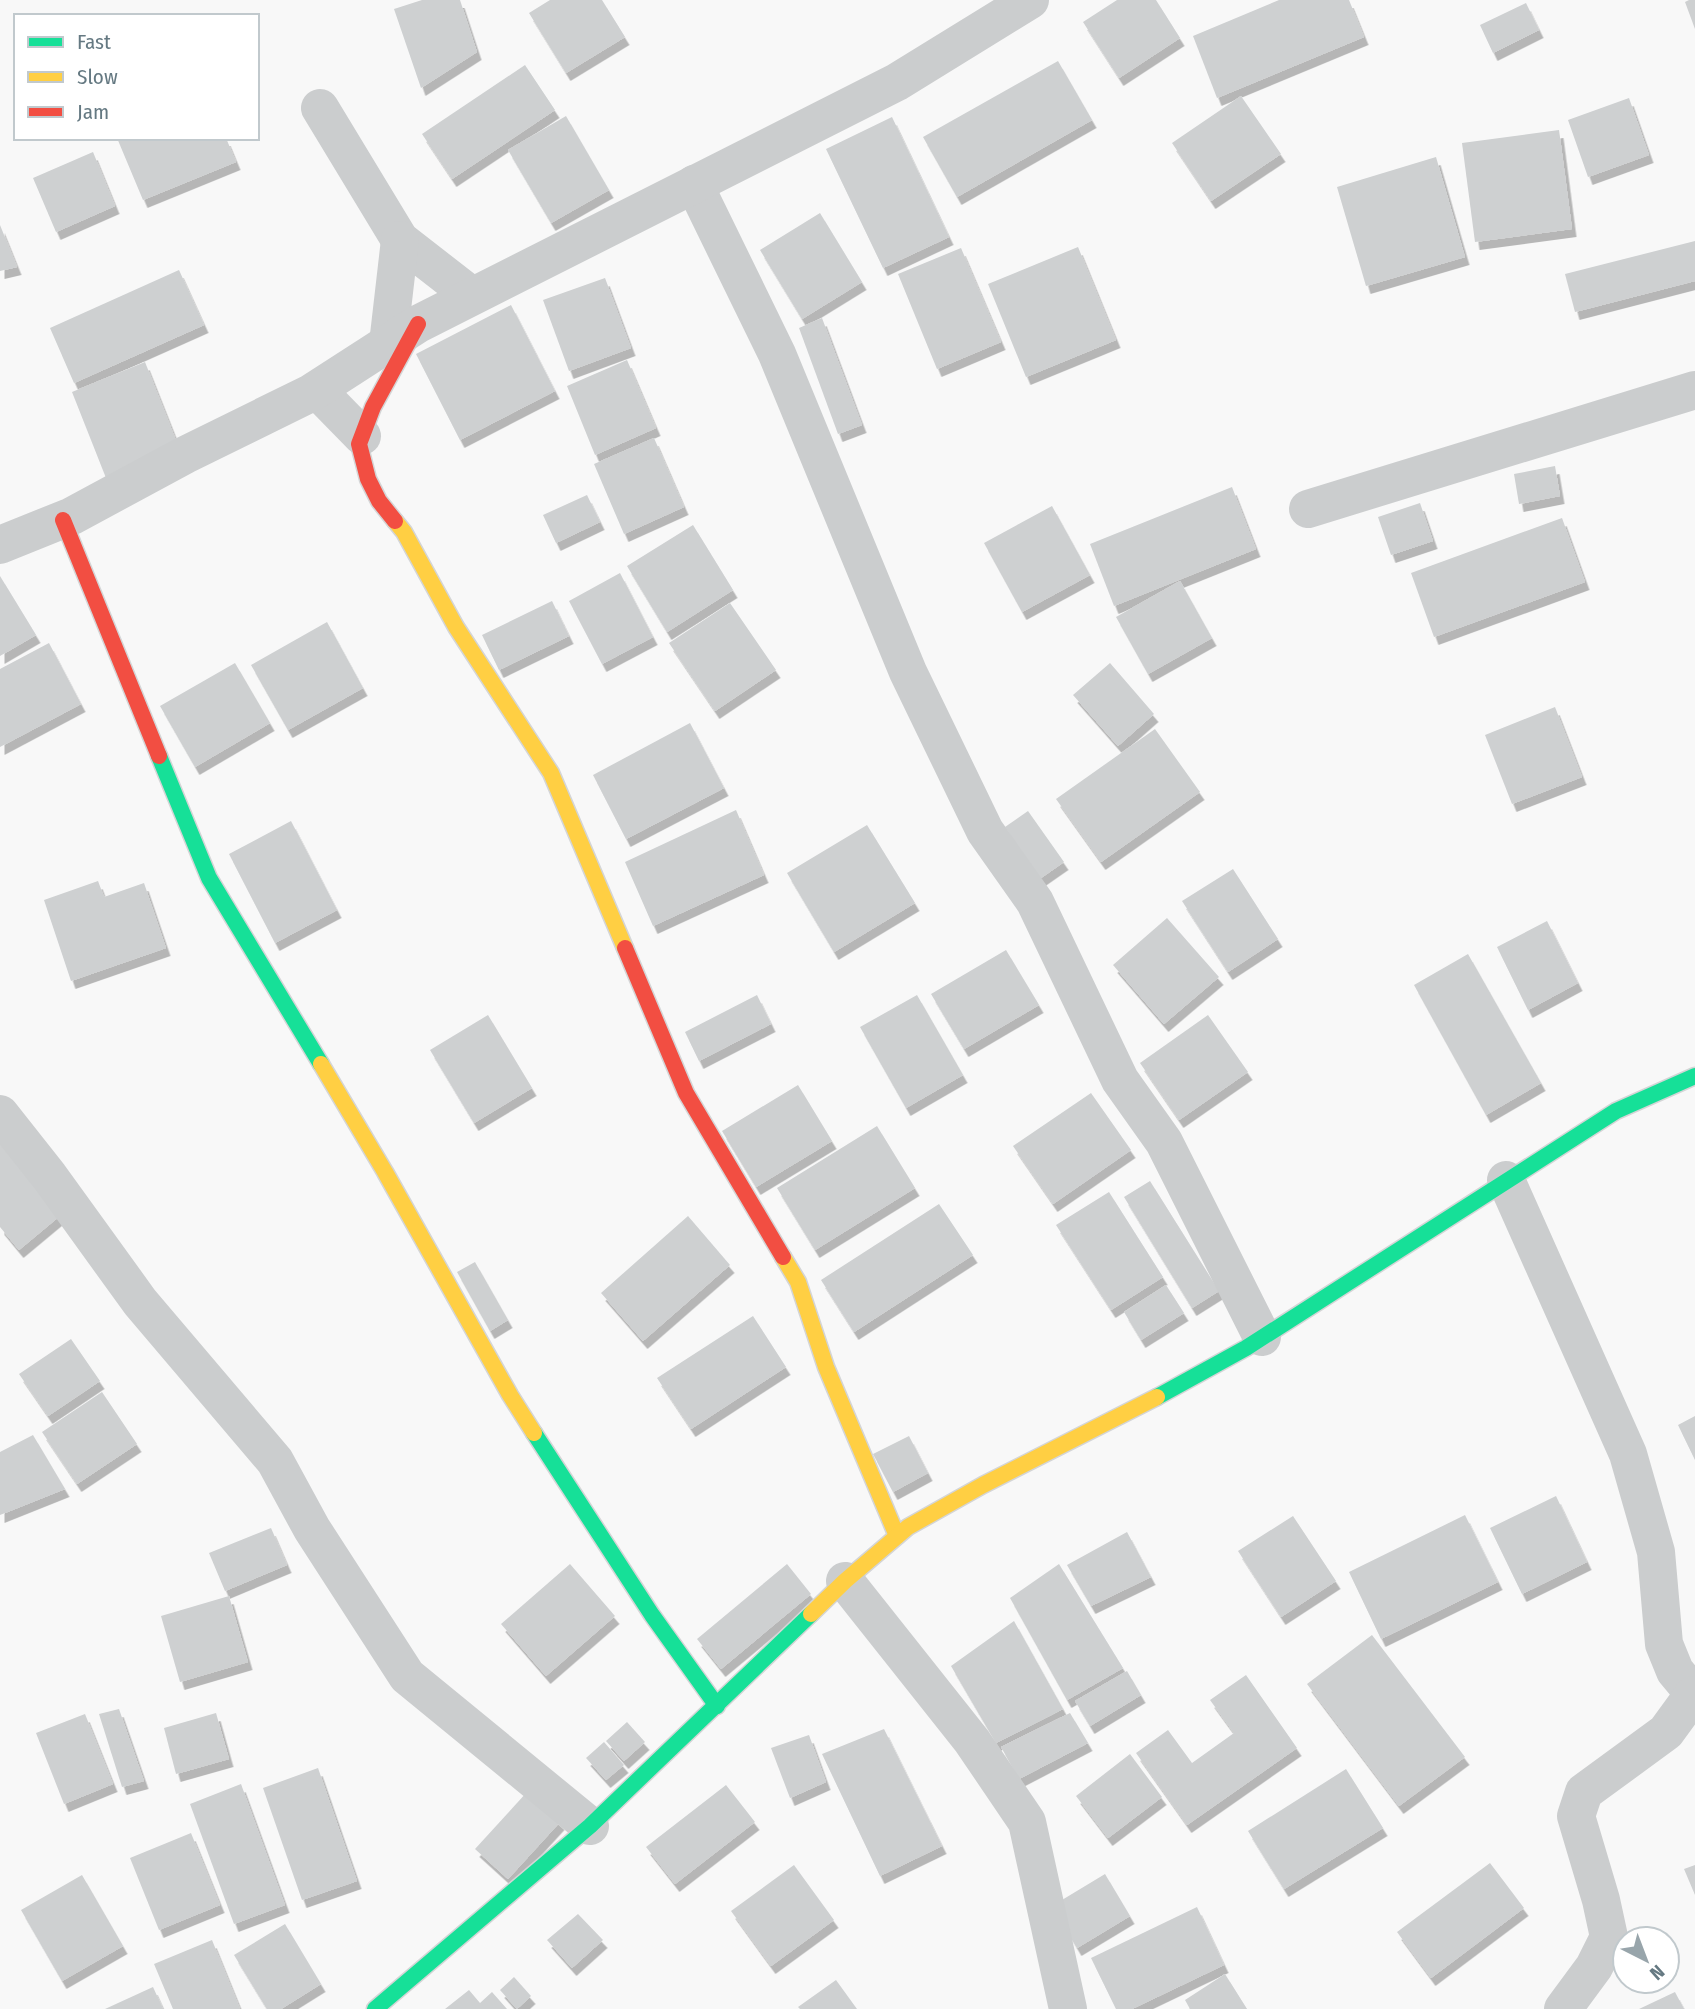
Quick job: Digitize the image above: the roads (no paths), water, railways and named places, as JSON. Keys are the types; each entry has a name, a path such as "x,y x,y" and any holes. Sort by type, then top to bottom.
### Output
{"street":[{"path":"0,545 63,520 184,454 317,390 403,334 472,296 897,82 1030,0"},
{"path":"320,108 400,240 472,296"},
{"path":"694,184 777,355 908,672 985,831 1035,902 1121,1080 1164,1142 1262,1337"},
{"path":"400,240 403,334 359,444 369,479 379,500 404,532 456,627 551,773 686,1093 798,1282 826,1367 897,1536"},
{"path":"317,390 362,436"},
{"path":"1308,509 1695,390"},
{"path":"63,520 209,878 385,1172 510,1395 652,1615 717,1706"},
{"path":"375,2009 590,1826 845,1581 908,1527 983,1485 1168,1391 1262,1337 1616,1111 1695,1076"},
{"path":"0,1114 49,1176 140,1302 275,1461 312,1529 407,1676 590,1826"},
{"path":"1506,1180 1628,1454 1656,1552 1664,1644 1675,1671 1694,1695 1666,1732 1584,1792 1576,1816 1609,1937 1594,1967 1563,2009"},
{"path":"845,1581 972,1741 1027,1822 1068,2009"}]}
